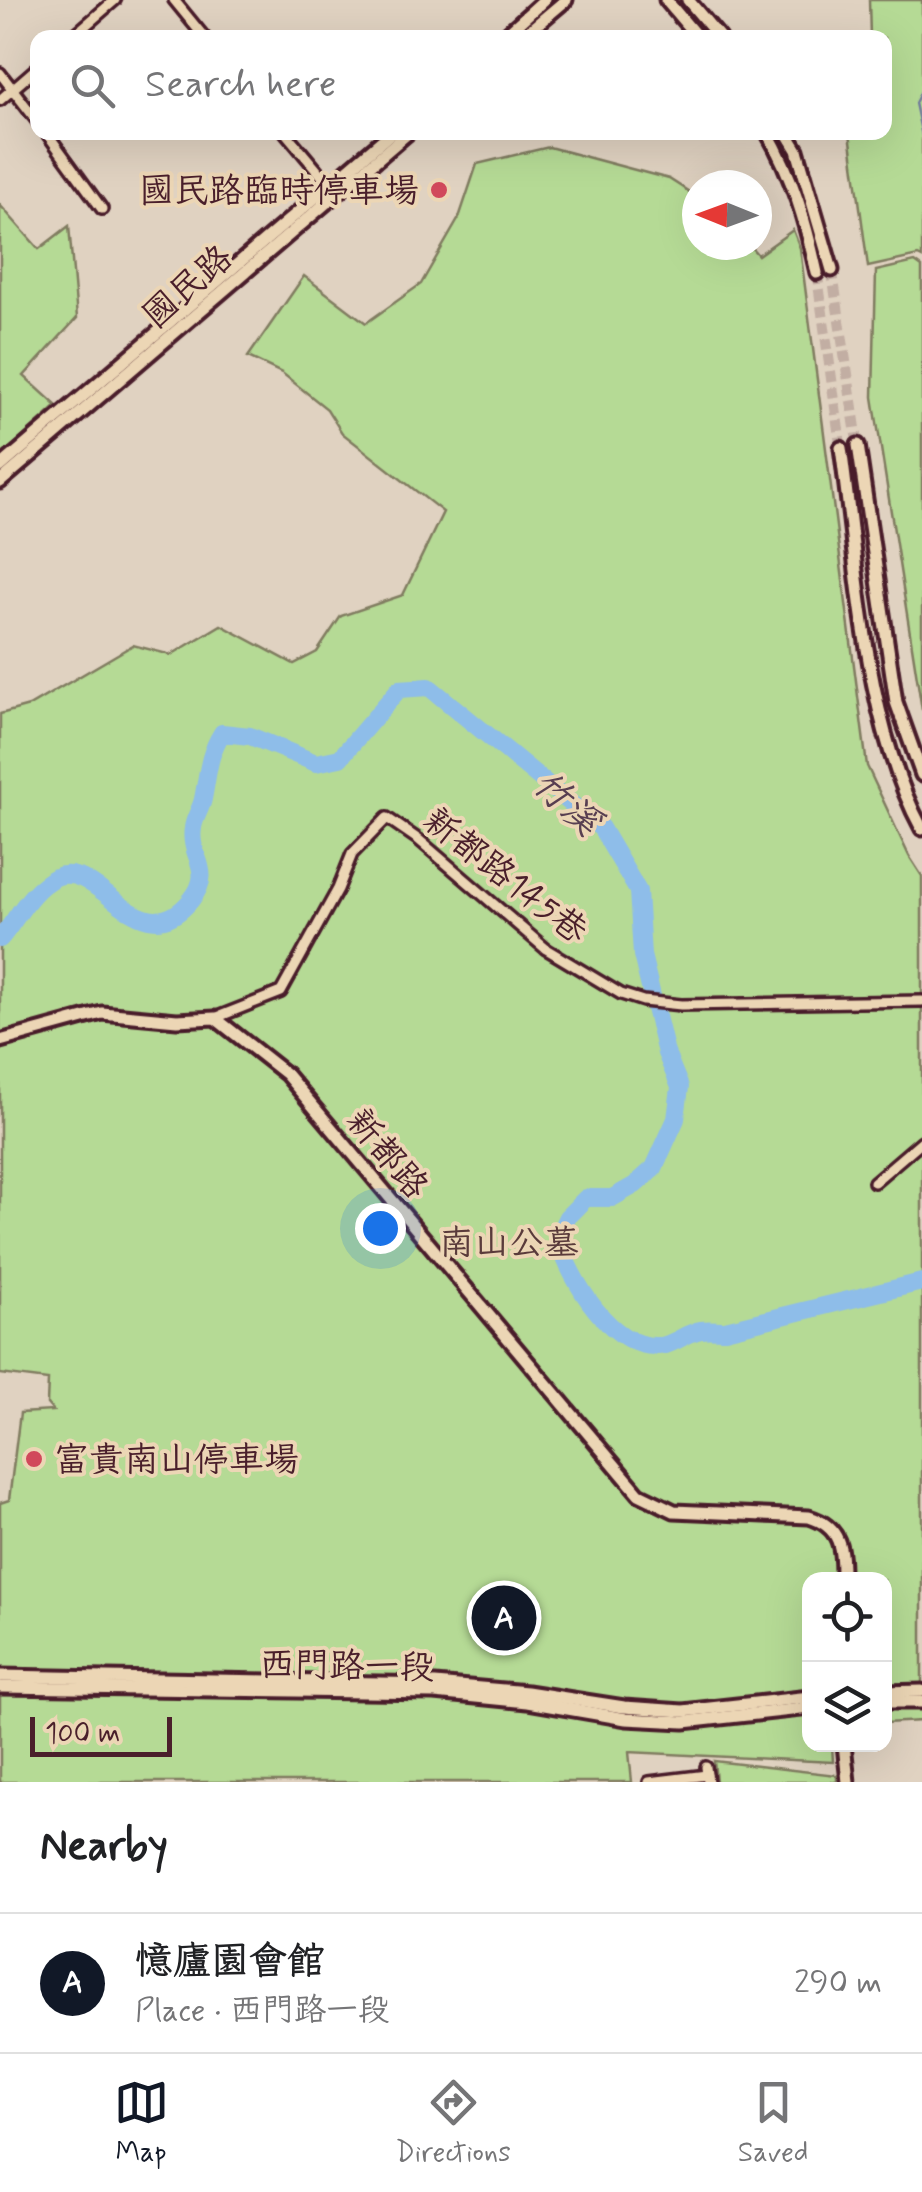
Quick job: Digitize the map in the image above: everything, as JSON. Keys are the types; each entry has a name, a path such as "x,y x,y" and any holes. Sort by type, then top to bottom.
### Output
{"street":[{"path":"80,30 114,0"},
{"path":"174,0 199,30"},
{"path":"511,30 544,0"},
{"path":"530,30 566,0"},
{"path":"666,0 691,30"},
{"path":"688,0 713,30"},
{"path":"0,73 30,112"},
{"path":"0,100 30,74"},
{"path":"52,140 102,209"},
{"path":"292,140 333,190"},
{"name":"國民路","path":"0,482 333,190 384,140"},
{"name":"國民路","path":"0,467 399,140"},
{"path":"771,140 803,211 817,273"},
{"path":"790,140 802,165 832,270"},
{"path":"858,445 896,702 922,775"},
{"path":"841,448 878,704 889,747 922,829"},
{"name":"新都路145巷","path":"215,1018 280,992 338,888 352,854 387,818 419,840 546,949 622,994 642,1001 680,1005 922,1002"},
{"path":"0,1041 102,1013 177,1020 215,1018"},
{"name":"新都路","path":"215,1018 286,1074 638,1494 674,1510 809,1516 825,1522 839,1542 841,1572"},
{"path":"874,1182 922,1140"},
{"name":"西門路一段","path":"0,1676 435,1684 683,1711 802,1698"},
{"name":"西門路一段","path":"0,1688 435,1693 527,1702 626,1719 684,1722 802,1709"},
{"path":"892,1692 922,1691"},
{"path":"892,1702 922,1702"},
{"path":"845,1752 848,1782"},
{"path":"649,1782 707,1774"}],"green space":[{"path":"869,0 922,0 922,258 868,267 851,140 892,140 892,30 870,30"},
{"name":"南山公墓","path":"549,147 669,179 682,187 682,260 772,260 772,245 793,230 800,248 867,766 922,876 922,1721 892,1723 892,1572 802,1572 802,1752 832,1752 833,1762 629,1752 632,1782 0,1782 0,1503 9,1500 20,1413 53,1411 47,1404 48,1380 0,1374 0,714 29,706 133,645 171,655 221,625 294,664 317,652 341,616 403,595 443,512 342,433 327,409 282,373 248,357 304,276 366,323 421,284 459,218 477,164"},
{"path":"0,205 39,249 69,226 77,318 24,376 57,406 0,457"},
{"path":"915,262 922,267 922,710 873,397 876,271"},
{"path":"714,1761 837,1775 837,1782 716,1782"}],"waterway":[{"path":"922,89 915,103 922,136"},
{"name":"竹溪","path":"0,939 31,897 56,877 72,875 88,881 137,915 154,920 172,916 191,900 201,880 193,828 211,757 222,733 250,736 316,763 340,758 399,689 429,687 601,828 638,891 642,955 666,1053 680,1087 676,1119 654,1168 612,1198 586,1198 567,1217 557,1237 572,1272 596,1310 628,1338 646,1345 665,1345 696,1331 725,1330 922,1282"}],"tunnel":[{"path":"832,270 858,445"},
{"path":"817,273 841,448"}],"place":[{"name":"國民路臨時停車場","path":"439,190"},
{"name":"富貴南山停車場","path":"34,1459"},
{"name":"憶廬園會館","path":"504,1618"}]}
